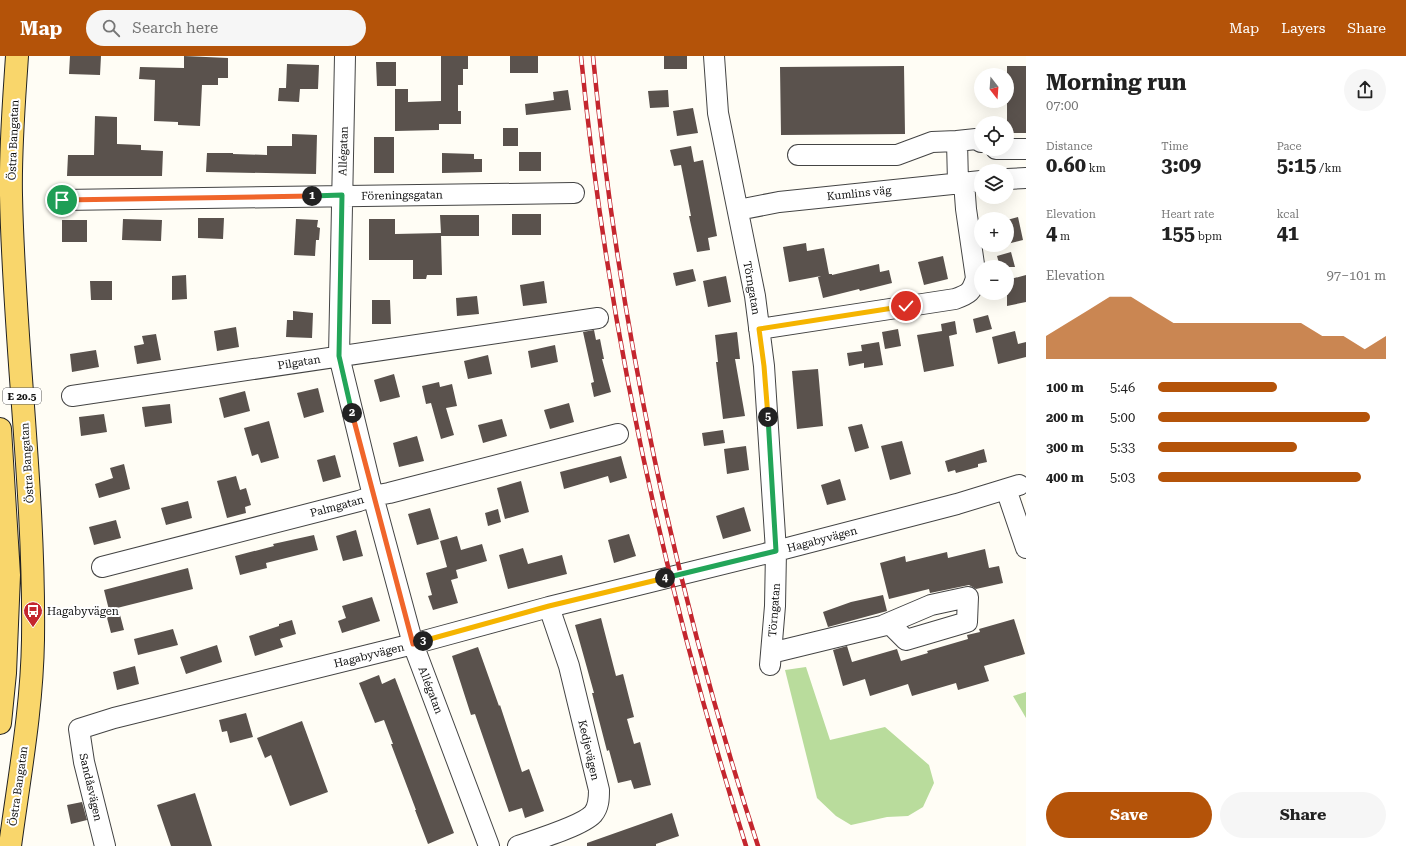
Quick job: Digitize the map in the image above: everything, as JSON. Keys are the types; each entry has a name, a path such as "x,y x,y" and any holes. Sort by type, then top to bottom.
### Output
{"main road":[{"name":"Östra Bangatan","path":"10,846 30,691 33,642 31,516 25,447 11,194 17,56"},
{"path":"0,430 9,575 5,673 0,723"}],"street":[{"name":"Allégatan","path":"345,56 339,356 373,496 413,644 489,846"},
{"name":"Törngatan","path":"714,56 718,113 755,296 764,366 776,551 775,606 770,659 884,625"},
{"path":"798,155 897,155 932,142 974,139"},
{"path":"759,329 956,299 966,295 973,288 976,278 966,209 968,182 957,141"},
{"path":"1014,149 1026,149"},
{"path":"1014,179 1026,178"},
{"name":"Kumlins väg","path":"738,210 779,202 968,182"},
{"name":"Föreningsgatan","path":"62,200 574,193"},
{"name":"Pilgatan","path":"72,396 598,318"},
{"name":"Palmgatan","path":"102,567 618,434"},
{"name":"Hagabyvägen","path":"80,729 122,716 413,644 549,606 776,551 957,504 1013,487 1026,548"},
{"name":"Kedjevägen","path":"518,846 578,823 593,814 599,803 599,790 569,666 549,606"},
{"name":"Sandåsvägen","path":"80,729 84,762 105,846"}],"green space":[{"path":"806,667 830,740 885,727 929,765 934,783 923,807 908,816 887,817 851,825 836,816 817,798 785,670"},
{"path":"1026,692 1026,718 1013,696"}],"building":[{"path":"70,56 101,56 100,75 69,74"},
{"path":"184,56 228,58 228,78 218,78 218,85 202,85 200,126 178,125 178,122 154,121 155,80 139,79 140,67 184,68"},
{"path":"441,56 468,56 468,69 463,69 463,85 458,85 458,111 461,111 461,124 439,124 439,130 395,131 395,89 408,89 408,102 441,101"},
{"path":"510,56 538,56 538,73 510,73"},
{"path":"664,56 687,56 687,69 664,69"},
{"path":"376,62 396,62 396,86 377,86"},
{"path":"287,64 319,65 318,89 300,89 299,102 278,101 279,88 286,88"},
{"path":"904,66 905,134 781,135 780,67"},
{"path":"1007,66 1026,66 1026,133 1014,133 1014,116 1007,116 1007,108 1014,108 1014,68 1007,68"},
{"path":"568,90 571,110 526,115 525,104 554,100 553,92"},
{"path":"668,90 669,107 650,108 648,91"},
{"path":"693,108 698,133 677,136 673,111"},
{"path":"95,116 117,117 117,144 141,145 141,150 163,151 162,176 67,176 68,155 94,155"},
{"path":"503,128 518,128 518,146 503,146"},
{"path":"292,134 317,135 316,174 206,172 207,153 267,155 267,146 292,146"},
{"path":"374,137 394,137 394,173 374,173"},
{"path":"691,146 694,162 703,160 717,236 708,238 710,250 697,252 689,216 691,216 681,165 674,166 670,150"},
{"path":"519,152 541,152 541,171 519,171"},
{"path":"442,153 474,154 474,159 482,159 482,172 442,173"},
{"path":"512,214 541,214 541,235 512,235"},
{"path":"440,215 479,215 479,236 441,236 442,275 427,275 426,279 413,279 413,260 369,260 369,219 395,219 395,234 441,233"},
{"path":"1018,217 1023,240 1014,242 1014,218"},
{"path":"198,218 224,218 223,239 198,238"},
{"path":"123,219 162,220 161,241 122,240"},
{"path":"296,219 318,220 317,227 320,228 319,240 316,240 315,256 294,255"},
{"path":"62,220 87,220 87,242 62,242"},
{"path":"806,243 807,251 824,248 829,274 832,275 879,264 880,272 889,270 892,283 823,298 818,277 821,276 789,282 783,247"},
{"path":"1011,252 1013,260 998,260 997,256"},
{"path":"943,256 948,279 924,285 918,262"},
{"path":"693,269 696,281 676,286 673,273"},
{"path":"186,275 187,299 172,300 172,276"},
{"path":"1026,275 1026,302 1007,306 1007,300 1014,300 1014,278"},
{"path":"726,276 731,302 708,307 703,281"},
{"path":"90,281 112,281 112,300 91,300"},
{"path":"544,281 547,303 523,306 520,285"},
{"path":"477,296 479,314 457,316 456,298"},
{"path":"372,300 390,300 391,324 372,324"},
{"path":"293,311 313,313 312,338 286,337 287,320 293,320"},
{"path":"988,315 992,329 976,333 973,319"},
{"path":"955,321 957,334 949,336 954,366 924,372 917,335 942,331 941,324"},
{"path":"236,327 239,347 217,351 214,331"},
{"path":"898,329 901,346 885,349 882,332"},
{"path":"594,330 596,340 600,339 604,359 602,359 611,392 594,397 591,383 594,382 583,332"},
{"path":"1015,331 1018,344 1026,342 1026,357 998,364 992,337"},
{"path":"737,332 740,359 735,359 745,416 723,419 716,362 718,362 715,335"},
{"path":"156,334 161,360 137,364 134,346 144,344 142,336"},
{"path":"879,342 883,365 864,368 864,363 849,366 847,353 862,351 861,345"},
{"path":"555,345 558,362 531,368 528,351"},
{"path":"96,350 99,367 72,372 70,354"},
{"path":"488,355 492,374 468,379 464,361"},
{"path":"818,369 823,426 797,429 792,371"},
{"path":"394,374 400,397 380,402 374,380"},
{"path":"439,382 440,387 452,384 457,406 446,408 454,435 441,439 431,403 426,404 422,386"},
{"path":"318,388 324,412 304,418 297,393"},
{"path":"245,391 250,411 224,418 219,398"},
{"path":"569,403 574,422 550,429 544,410"},
{"path":"170,404 172,423 145,427 142,407"},
{"path":"104,414 107,432 81,436 79,417"},
{"path":"502,419 507,436 483,443 478,425"},
{"path":"269,421 279,458 261,463 258,454 252,456 244,428"},
{"path":"862,424 869,448 855,452 848,427"},
{"path":"723,430 725,443 704,446 702,433"},
{"path":"417,436 424,461 399,467 393,443"},
{"path":"902,441 911,474 890,480 881,446"},
{"path":"746,446 749,470 727,474 724,449"},
{"path":"984,449 987,462 978,464 978,467 956,473 955,470 948,472 945,461"},
{"path":"335,455 341,477 323,482 317,460"},
{"path":"621,456 627,478 610,483 608,476 564,489 560,472"},
{"path":"124,464 130,489 99,498 95,484 113,478 110,468"},
{"path":"236,476 240,490 246,488 251,505 245,507 246,513 227,518 217,481"},
{"path":"840,479 846,500 827,505 821,485"},
{"path":"521,481 529,512 505,519 497,488"},
{"path":"188,501 192,518 166,525 161,508"},
{"path":"744,507 751,531 723,539 716,516"},
{"path":"430,508 439,539 417,545 408,514"},
{"path":"498,509 501,522 488,526 485,513"},
{"path":"116,520 121,538 94,545 89,527"},
{"path":"356,530 363,556 343,561 336,536"},
{"path":"629,534 636,556 614,563 608,540"},
{"path":"314,535 318,550 266,563 267,568 240,575 235,556 274,546 273,544"},
{"path":"457,536 461,550 482,544 487,561 456,570 458,578 451,580 458,603 433,610 428,596 432,595 426,573 447,567 440,541"},
{"path":"523,548 528,564 562,555 567,574 508,589 499,555"},
{"path":"985,549 989,568 999,566 1003,583 976,589 969,585 930,593 929,589 889,599 880,563 905,556 906,562 947,552 948,558"},
{"path":"188,568 193,589 109,610 104,590"},
{"path":"883,595 887,611 828,627 823,612 851,602"},
{"path":"372,597 380,621 342,633 338,621 346,618 342,606"},
{"path":"119,611 124,630 111,633 106,614"},
{"path":"601,618 616,676 623,674 634,717 627,719 634,744 640,742 651,785 634,789 631,780 618,783 609,750 607,751 592,693 594,693 575,625"},
{"path":"1014,619 1025,654 984,666 989,681 958,690 956,683 912,696 908,684 870,696 865,679 843,686 833,650 847,646 852,662 897,649 901,661 928,653 927,651 968,639 967,635 980,632 979,629"},
{"path":"292,620 296,634 280,639 283,647 255,656 249,636"},
{"path":"173,629 178,645 138,655 134,639"},
{"path":"217,645 222,662 186,674 180,657"},
{"path":"478,647 499,706 500,705 522,772 529,769 544,811 525,818 522,808 509,812 475,714 471,715 452,656"},
{"path":"135,666 139,684 117,690 113,672"},
{"path":"379,675 382,684 395,678 454,833 428,844 391,744 393,744 384,720 375,723 359,683"},
{"path":"246,713 253,737 230,743 227,731 222,732 219,720"},
{"path":"302,721 328,792 290,806 271,755 265,758 257,738"},
{"path":"195,793 212,846 171,846 157,805"},
{"path":"82,802 87,820 71,824 67,805"},
{"path":"672,813 679,836 656,844 656,846 587,846 587,843"}],"railway":[{"path":"581,56 592,156 606,256 623,356 643,456 665,554 690,652 717,750 746,846"},
{"path":"593,56 604,156 618,256 634,356 654,456 676,555 701,653 728,750 758,846"}],"place":[{"name":"Hagabyvägen","path":"33,628"}],"route":[{"path":"62,200 342,195 339,356 373,496 413,644 549,606 776,551 764,366 759,329 906,306"}]}
